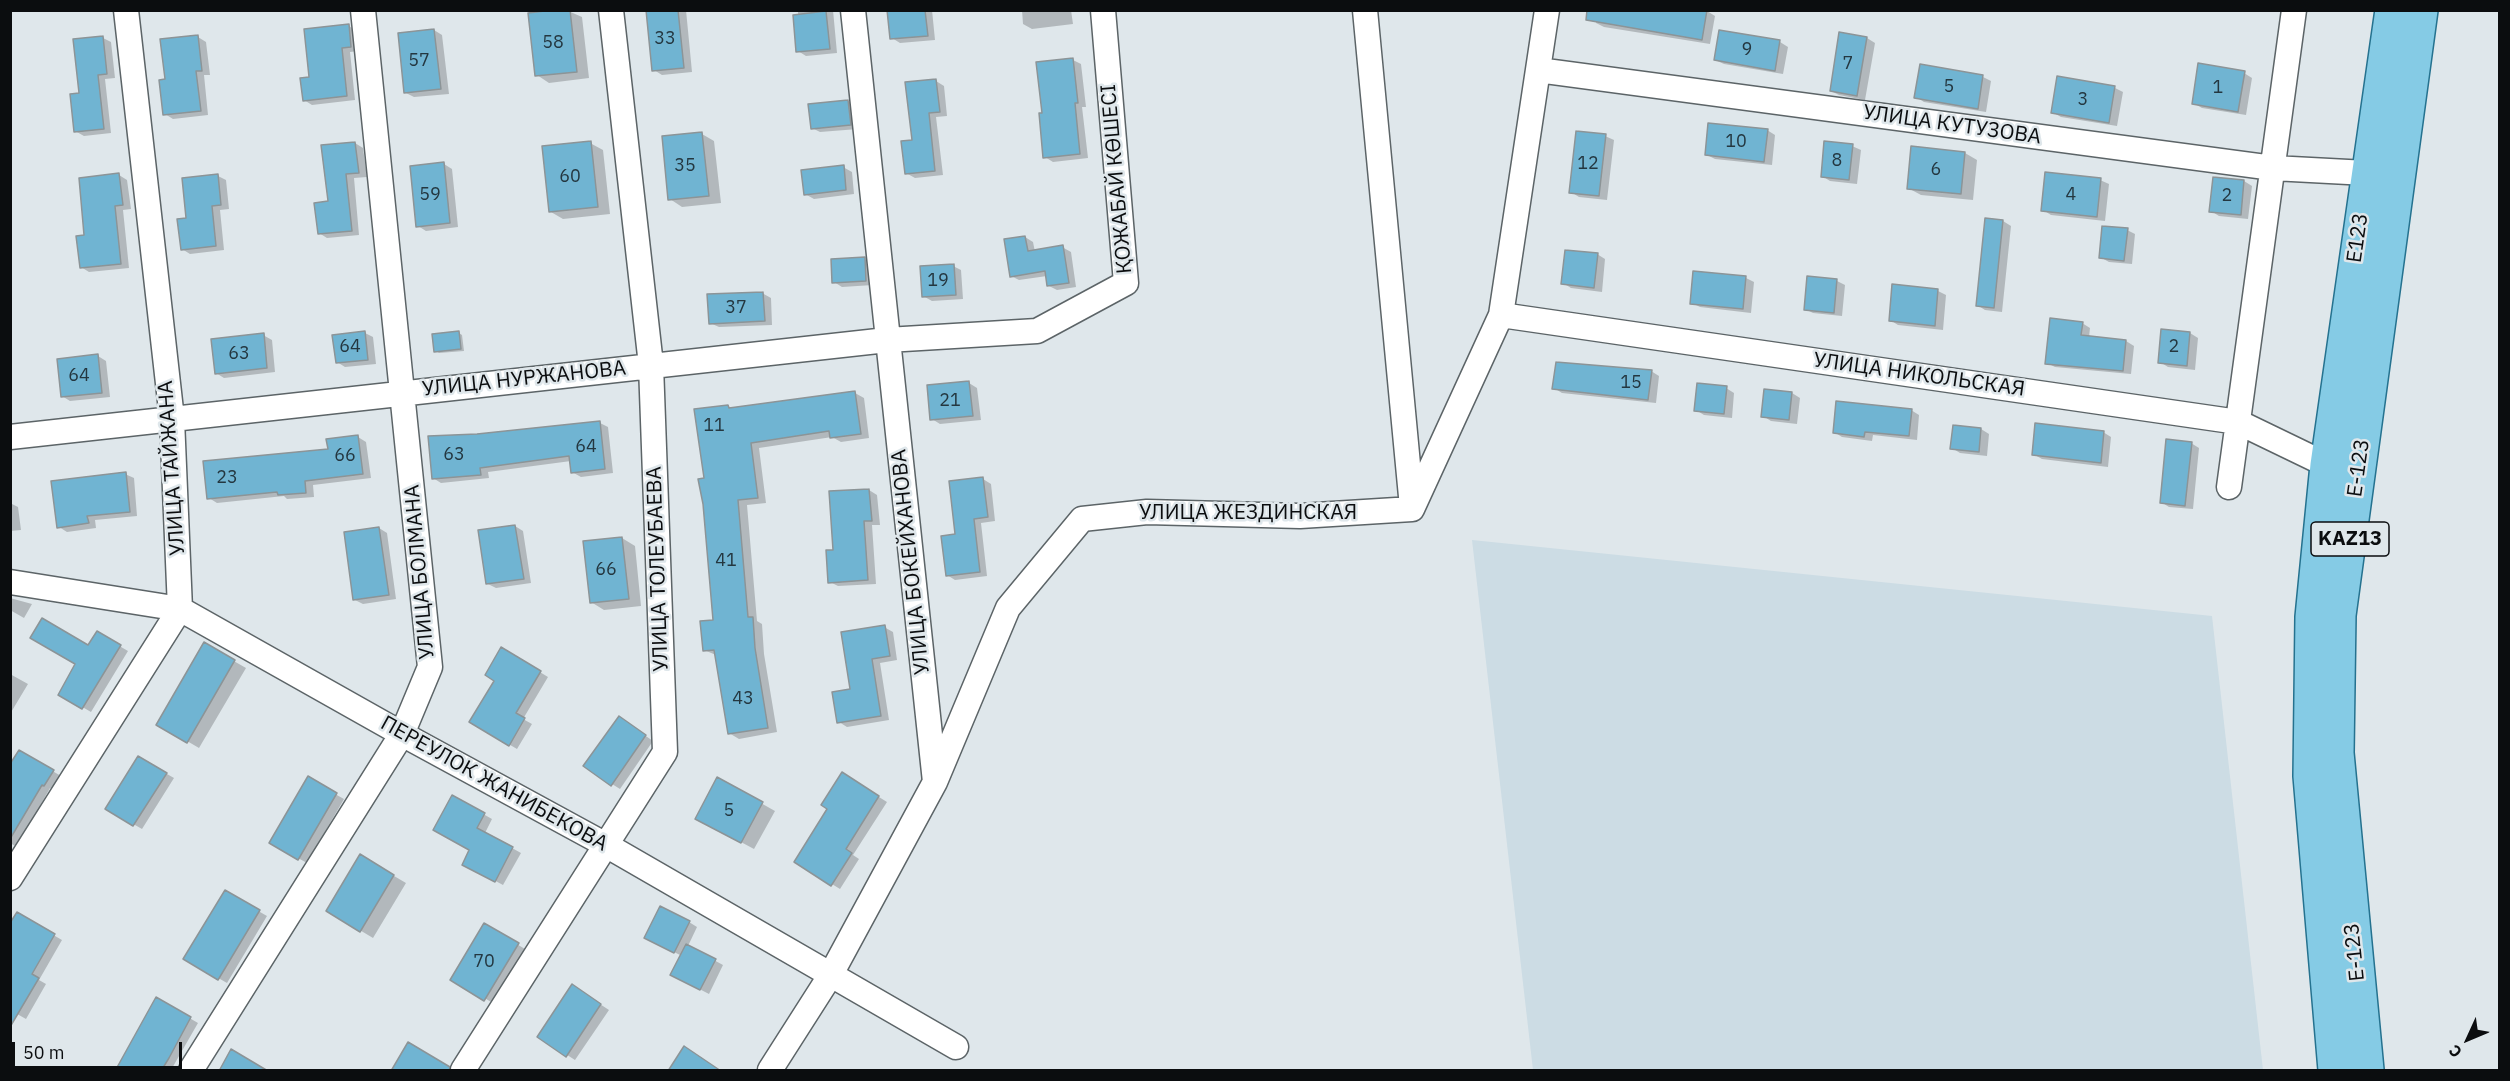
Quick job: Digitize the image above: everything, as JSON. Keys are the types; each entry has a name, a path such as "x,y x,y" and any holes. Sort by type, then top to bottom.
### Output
{"main road":[{"name":"Е123","path":"2327,465 2392,10"},
{"name":"Е-123","path":"2367,1071 2337,753 2339,615 2421,10"},
{"name":"Е-123","path":"2327,465 2312,617 2310,776 2335,1071"}],"street":[{"name":"УЛИЦА ТАЙЖАНА","path":"126,10 172,418 180,609"},
{"name":"УЛИЦА БОЛМАНА","path":"191,1071 402,734 430,667 363,10"},
{"name":"УЛИЦА ТОЛЕУБАЕВА","path":"463,1071 665,752 651,365 611,10"},
{"name":"УЛИЦА БОКЕЙХАНОВА","path":"853,10 935,782"},
{"name":"ҚОЖАБАЙ КӨШЕСІ","path":"1037,331 1126,283 1103,10"},
{"path":"1365,10 1412,509"},
{"path":"1412,509 1501,315 1547,10"},
{"path":"2229,487 2294,10"},
{"name":"УЛИЦА КУТУЗОВА","path":"1538,70 2273,168 2367,173"},
{"name":"УЛИЦА НИКОЛЬСКАЯ","path":"1501,315 2238,422 2327,465"},
{"name":"УЛИЦА НУРЖАНОВА","path":"10,437 887,340 1037,331"},
{"name":"УЛИЦА ЖЕЗДИНСКАЯ","path":"935,782 1008,608 1082,519 1147,512 1300,516 1412,509"},
{"name":"ПЕРЕУЛОК ЖАНИБЕКОВА","path":"10,582 180,609 606,845 956,1047"},
{"path":"10,878 180,609"},
{"path":"770,1071 830,976 935,782"}],"shaded area":[{"path":"1472,540 2212,616 2263,1070 1533,1070"}],"building":[{"path":"570,10 577,72 535,76 528,13"},
{"path":"646,10 678,10 684,68 652,71"},
{"path":"887,10 925,10 928,36 890,39"},
{"path":"1587,10 1707,10 1702,40 1586,20"},
{"path":"826,11 830,49 796,52 793,15"},
{"path":"349,24 351,47 342,48 347,96 303,101 300,78 309,77 304,29"},
{"path":"434,29 441,89 404,93 398,33"},
{"path":"1719,30 1780,40 1775,71 1714,60"},
{"path":"1839,32 1867,37 1857,96 1830,91"},
{"path":"198,35 202,71 196,71 201,111 163,115 159,80 165,79 160,39"},
{"path":"103,36 107,74 98,75 104,129 74,132 70,94 79,93 73,39"},
{"path":"1073,58 1080,154 1043,158 1039,113 1042,113 1036,62"},
{"path":"2198,63 2245,71 2238,112 2192,104"},
{"path":"1920,64 1983,75 1978,109 1914,98"},
{"path":"2057,76 2115,86 2109,123 2051,113"},
{"path":"936,79 940,112 929,113 935,171 905,174 901,141 912,140 905,82"},
{"path":"848,100 851,125 811,129 808,104"},
{"path":"1708,123 1768,129 1764,162 1705,155"},
{"path":"1576,131 1606,134 1599,196 1569,193"},
{"path":"702,132 709,196 668,200 662,136"},
{"path":"591,141 598,207 549,212 542,146"},
{"path":"1824,141 1853,144 1849,180 1821,177"},
{"path":"355,142 359,173 346,174 352,231 318,234 314,203 328,201 321,145"},
{"path":"1911,146 1965,152 1961,194 1907,189"},
{"path":"444,162 450,223 416,227 410,166"},
{"path":"844,165 846,190 804,195 801,170"},
{"path":"2045,172 2101,178 2097,217 2041,211"},
{"path":"119,173 123,205 115,206 121,264 80,268 76,236 84,235 79,178"},
{"path":"218,174 221,205 212,206 216,246 181,250 177,219 186,218 182,178"},
{"path":"2213,177 2244,180 2241,215 2209,212"},
{"path":"1985,218 2003,220 1994,308 1976,306"},
{"path":"2102,226 2128,228 2124,261 2099,258"},
{"path":"1025,236 1028,251 1063,245 1069,283 1047,286 1045,271 1010,277 1004,239"},
{"path":"1565,250 1598,253 1594,288 1561,284"},
{"path":"865,257 866,281 832,283 831,259"},
{"path":"954,264 956,295 922,297 920,266"},
{"path":"1693,271 1746,276 1743,309 1690,304"},
{"path":"1807,276 1837,279 1834,313 1804,310"},
{"path":"1892,284 1938,289 1935,326 1889,321"},
{"path":"763,292 765,321 709,324 707,294"},
{"path":"2050,318 2083,322 2081,335 2126,340 2123,371 2045,364"},
{"path":"2161,329 2190,332 2187,366 2158,363"},
{"path":"365,331 368,360 336,363 332,335"},
{"path":"459,331 461,349 434,352 432,334"},
{"path":"264,333 267,368 215,374 211,339"},
{"path":"98,354 102,393 61,397 57,359"},
{"path":"1556,362 1652,370 1648,400 1552,389"},
{"path":"969,381 973,416 930,420 927,385"},
{"path":"1697,383 1727,386 1724,414 1694,411"},
{"path":"1764,389 1792,392 1789,420 1761,417"},
{"path":"855,391 861,434 830,438 829,431 751,443 758,498 738,500 748,617 753,617 755,648 768,728 728,734 714,650 703,651 700,621 713,620 703,504 698,479 704,478 694,409 728,405 729,408"},
{"path":"1836,401 1912,409 1909,436 1865,432 1864,437 1833,433"},
{"path":"600,421 605,469 571,473 569,456 480,468 481,475 432,479 428,436 477,434"},
{"path":"2035,423 2104,431 2101,463 2032,455"},
{"path":"1953,425 1981,428 1979,452 1950,449"},
{"path":"358,435 363,474 305,481 306,493 278,495 277,492 207,499 203,461 328,449 326,439"},
{"path":"2166,439 2192,442 2185,506 2160,503"},
{"path":"126,472 130,512 87,516 89,523 57,528 51,481"},
{"path":"983,477 988,517 974,519 980,572 946,576 941,536 955,534 949,481"},
{"path":"869,489 872,521 864,521 868,580 828,583 826,550 833,550 829,491"},
{"path":"515,525 524,579 486,584 478,530"},
{"path":"379,527 389,595 353,600 344,532"},
{"path":"622,537 629,599 590,603 583,541"},
{"path":"42,618 88,645 97,631 121,645 82,709 58,695 75,664 30,638"},
{"path":"885,625 890,656 872,659 881,716 837,723 832,692 850,689 841,632"},
{"path":"204,642 235,660 187,743 156,725"},
{"path":"501,647 541,671 516,713 525,718 509,746 469,722 494,681 485,675"},
{"path":"619,716 646,735 611,786 583,766"},
{"path":"19,750 54,770 44,786 42,785 10,839 10,764"},
{"path":"138,756 167,773 133,826 105,809"},
{"path":"842,772 879,796 846,849 852,853 831,886 794,862 827,809 821,805"},
{"path":"308,776 337,793 298,860 269,843"},
{"path":"717,777 763,802 741,843 695,819"},
{"path":"452,795 485,813 477,828 513,847 495,882 462,865 469,850 433,830"},
{"path":"360,854 394,875 360,932 326,911"},
{"path":"225,890 260,910 218,980 183,959"},
{"path":"660,906 690,921 674,953 644,938"},
{"path":"17,912 55,934 32,974 39,978 10,1027 10,923"},
{"path":"484,923 519,943 484,1001 450,980"},
{"path":"686,944 716,959 700,990 670,975"},
{"path":"572,984 601,1004 566,1057 537,1037"},
{"path":"156,997 191,1017 169,1058 161,1071 115,1071"},
{"path":"408,1042 450,1067 449,1071 391,1071"},
{"path":"684,1046 721,1071 668,1071"},
{"path":"231,1049 268,1071 219,1071"}]}
